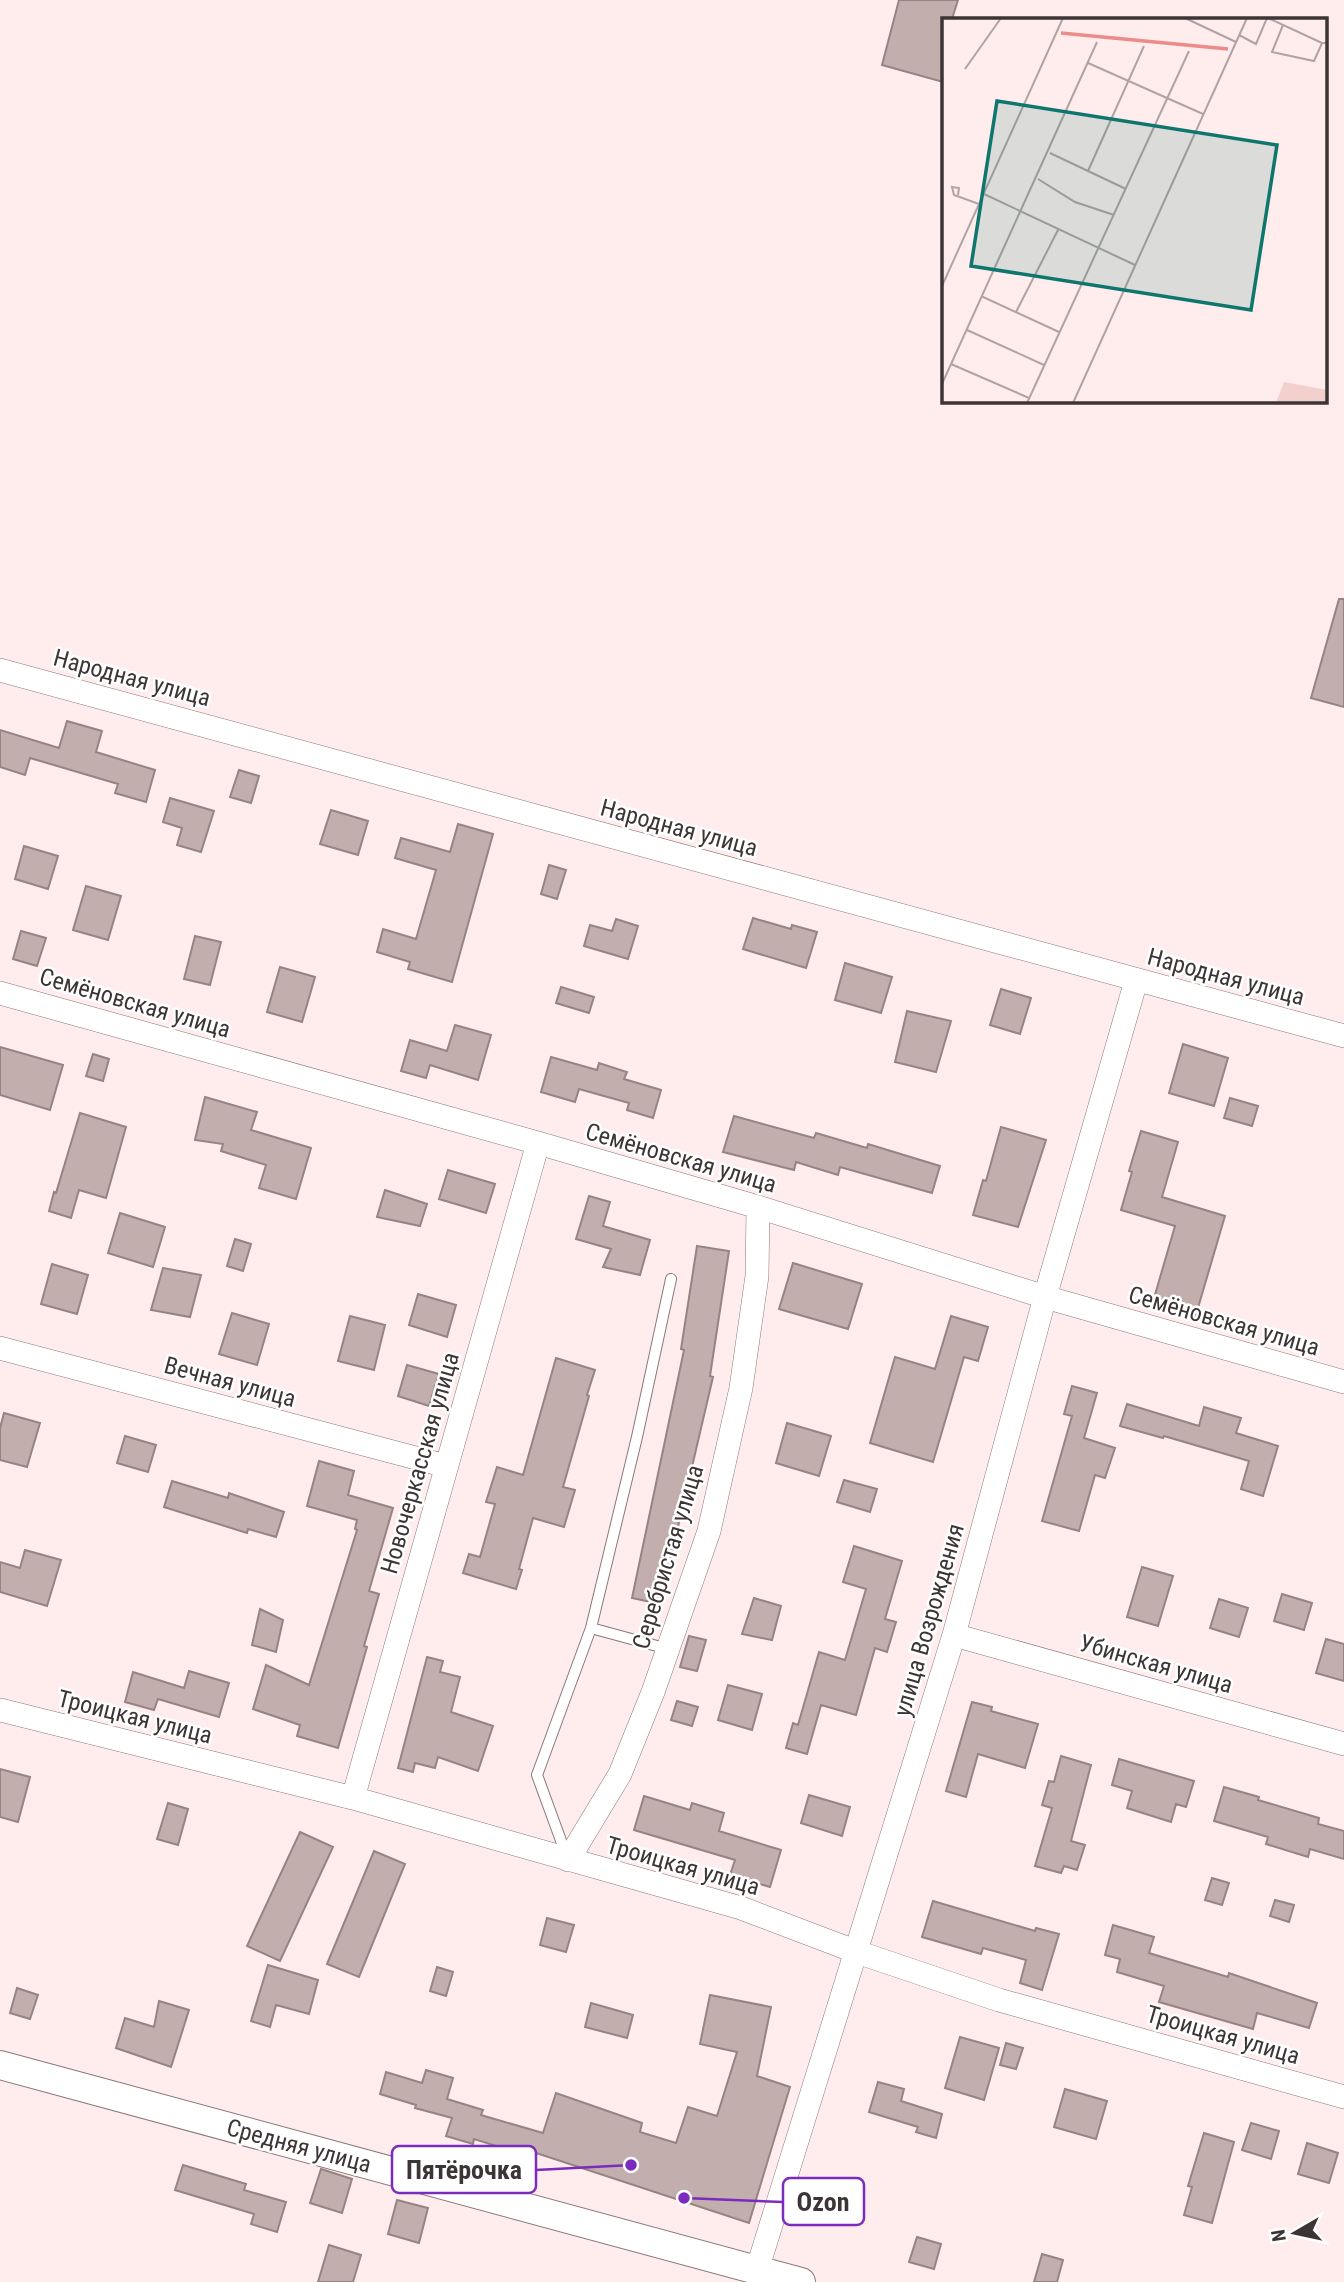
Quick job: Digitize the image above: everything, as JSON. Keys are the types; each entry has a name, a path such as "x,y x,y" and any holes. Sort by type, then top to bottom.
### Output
{"street":[{"name":"Народная улица","path":"0,670 1344,1036"},
{"name":"улица Возрождения","path":"757,2270 954,1635 1045,1297 1136,981"},
{"name":"Семёновская улица","path":"0,993 538,1143 758,1207 1045,1297 1344,1382"},
{"name":"Новочеркасская улица","path":"353,1798 538,1143"},
{"name":"Серебристая улица","path":"568,1860 620,1774 709,1531 741,1388 757,1276 758,1207"},
{"name":"Вечная улица","path":"0,1348 446,1466"},
{"name":"Убинская улица","path":"954,1635 1344,1744"},
{"name":"Троицкая улица","path":"0,1710 353,1798 741,1908 857,1952 999,2000 1344,2097"},
{"name":"Средняя улица","path":"0,2065 801,2282"}],"lane":[{"path":"568,1860 537,1775 591,1628 637,1437 671,1279"},
{"path":"591,1628 668,1648"}],"building":[{"path":"899,0 958,0 952,18 942,18 942,82 882,65"},
{"path":"1339,599 1344,599 1344,707 1311,698"},
{"path":"67,721 102,731 96,752 155,770 146,802 115,793 118,784 30,758 25,775 0,767 0,730 59,748"},
{"path":"239,770 259,776 251,803 230,797"},
{"path":"170,798 214,811 201,852 177,845 182,828 163,822"},
{"path":"331,810 368,821 358,855 320,844"},
{"path":"458,824 493,834 452,982 408,969 410,962 377,952 383,929 416,939 436,870 395,858 401,838 450,852"},
{"path":"24,846 58,856 48,889 15,879"},
{"path":"549,865 566,870 557,899 541,894"},
{"path":"86,886 121,896 108,940 73,930"},
{"path":"753,918 791,929 792,925 817,932 806,968 743,949"},
{"path":"616,919 638,926 628,959 584,946 590,925 612,931"},
{"path":"21,931 46,938 37,966 13,959"},
{"path":"195,936 221,942 210,985 184,979"},
{"path":"845,963 892,977 881,1013 835,1000"},
{"path":"280,967 315,977 302,1022 267,1012"},
{"path":"561,987 594,997 589,1013 556,1003"},
{"path":"1001,989 1031,998 1020,1034 990,1025"},
{"path":"907,1011 951,1021 936,1072 895,1062"},
{"path":"455,1025 491,1035 478,1080 430,1065 426,1078 401,1071 410,1040 447,1051"},
{"path":"1183,1044 1228,1058 1214,1106 1169,1093"},
{"path":"0,1047 63,1065 50,1110 0,1095"},
{"path":"93,1054 109,1059 103,1081 86,1076"},
{"path":"551,1057 597,1070 599,1063 627,1072 624,1079 661,1090 653,1118 627,1110 629,1103 579,1089 575,1102 541,1092"},
{"path":"205,1097 257,1112 251,1130 311,1148 296,1199 259,1188 266,1165 221,1151 223,1144 195,1140"},
{"path":"1230,1098 1258,1106 1252,1126 1224,1118"},
{"path":"80,1113 126,1127 106,1198 79,1190 71,1218 49,1211"},
{"path":"734,1116 814,1138 816,1133 867,1148 868,1144 940,1166 932,1193 840,1167 838,1175 796,1162 794,1170 723,1152"},
{"path":"1001,1127 1046,1140 1018,1227 973,1215"},
{"path":"1141,1131 1178,1142 1162,1197 1225,1216 1195,1318 1152,1305 1175,1226 1121,1210"},
{"path":"448,1170 495,1184 486,1213 439,1199"},
{"path":"385,1190 427,1204 420,1226 377,1217"},
{"path":"589,1196 610,1202 603,1226 650,1240 640,1275 603,1267 611,1249 576,1239"},
{"path":"120,1213 165,1227 153,1267 108,1253"},
{"path":"235,1239 251,1244 243,1271 227,1266"},
{"path":"697,1246 729,1251 710,1376 713,1377 660,1604 632,1598 684,1350 681,1349"},
{"path":"793,1263 862,1284 848,1329 779,1309"},
{"path":"52,1264 88,1275 77,1314 41,1304"},
{"path":"163,1268 201,1275 190,1317 151,1310"},
{"path":"418,1294 456,1305 447,1337 409,1325"},
{"path":"232,1313 269,1324 257,1365 219,1354"},
{"path":"350,1316 385,1325 374,1370 338,1361"},
{"path":"951,1316 988,1327 978,1361 964,1357 933,1462 870,1443 895,1357 935,1369"},
{"path":"556,1358 595,1370 563,1487 575,1490 564,1527 533,1518 516,1589 463,1573 469,1554 480,1557 495,1504 486,1502 497,1467 523,1475"},
{"path":"407,1365 439,1374 429,1406 398,1396"},
{"path":"1072,1386 1097,1393 1084,1438 1115,1448 1105,1478 1095,1475 1079,1531 1042,1521 1072,1416 1064,1414"},
{"path":"1127,1404 1199,1426 1204,1407 1241,1418 1236,1433 1278,1446 1263,1496 1241,1489 1249,1461 1120,1426"},
{"path":"4,1413 40,1423 27,1467 0,1460 0,1428"},
{"path":"787,1423 831,1436 819,1476 776,1463"},
{"path":"125,1436 156,1445 148,1472 117,1463"},
{"path":"319,1461 354,1471 348,1495 393,1508 369,1591 379,1594 364,1646 367,1647 338,1748 297,1736 300,1725 253,1709 266,1665 309,1685 357,1530 357,1520 307,1506"},
{"path":"844,1480 877,1489 870,1512 837,1502"},
{"path":"172,1481 228,1498 229,1493 284,1512 276,1537 248,1529 247,1533 164,1507"},
{"path":"854,1546 902,1561 885,1619 896,1622 887,1652 875,1648 856,1715 821,1705 807,1754 786,1748 793,1723 798,1725 819,1652 845,1660 866,1589 843,1582"},
{"path":"25,1550 61,1560 47,1606 0,1592 0,1562 20,1568"},
{"path":"1142,1567 1173,1576 1158,1626 1127,1617"},
{"path":"1282,1594 1312,1603 1304,1630 1274,1621"},
{"path":"754,1598 781,1606 772,1640 742,1634"},
{"path":"1219,1599 1248,1608 1239,1637 1210,1628"},
{"path":"260,1609 283,1620 276,1652 252,1645"},
{"path":"689,1636 706,1640 697,1671 680,1667"},
{"path":"1326,1639 1344,1644 1344,1681 1316,1673"},
{"path":"427,1657 443,1661 440,1672 460,1677 451,1712 493,1726 478,1771 438,1757 435,1768 415,1763 413,1772 398,1768"},
{"path":"189,1671 229,1683 219,1717 158,1699 154,1710 125,1702 133,1672 184,1688"},
{"path":"728,1685 762,1694 752,1730 718,1720"},
{"path":"677,1701 698,1707 692,1726 671,1720"},
{"path":"972,1702 992,1707 991,1711 1038,1724 1025,1768 978,1754 966,1797 946,1791"},
{"path":"1061,1756 1091,1765 1071,1841 1085,1845 1077,1870 1064,1866 1061,1873 1035,1866 1052,1808 1042,1805 1049,1781 1054,1782"},
{"path":"1119,1759 1194,1781 1186,1807 1176,1804 1171,1822 1127,1808 1132,1791 1112,1785"},
{"path":"0,1769 30,1777 18,1822 0,1817"},
{"path":"1224,1787 1319,1818 1318,1824 1344,1831 1344,1859 1310,1849 1308,1857 1266,1844 1268,1837 1214,1821"},
{"path":"809,1795 850,1807 842,1836 801,1823"},
{"path":"644,1796 690,1810 692,1803 724,1813 719,1831 781,1850 770,1887 730,1875 735,1860 634,1830"},
{"path":"168,1803 188,1809 178,1845 157,1839"},
{"path":"300,1832 333,1847 280,1961 247,1946"},
{"path":"374,1851 405,1864 359,1977 327,1964"},
{"path":"1212,1878 1229,1883 1222,1905 1205,1900"},
{"path":"1275,1900 1294,1905 1289,1922 1270,1916"},
{"path":"933,1901 1035,1931 1036,1928 1059,1934 1042,1990 1020,1983 1026,1960 983,1948 981,1954 922,1937"},
{"path":"547,1918 574,1925 566,1952 540,1945"},
{"path":"1113,1925 1154,1937 1149,1953 1228,1977 1229,1973 1317,2003 1309,2028 1257,2013 1253,2029 1159,2002 1164,1986 1117,1972 1120,1959 1105,1955"},
{"path":"268,1965 318,1980 309,2014 276,2005 270,2027 251,2021"},
{"path":"437,1967 453,1972 446,1996 430,1991"},
{"path":"17,1988 38,1995 30,2019 10,2013"},
{"path":"710,1995 771,2007 757,2076 790,2087 749,2223 521,2148 519,2153 474,2139 473,2144 446,2136 452,2118 415,2108 416,2105 380,2094 386,2072 422,2083 426,2070 453,2078 447,2099 483,2110 481,2115 543,2133 556,2093 642,2123 640,2132 676,2143 688,2107 717,2116 737,2052 700,2044"},
{"path":"159,2001 189,2010 171,2067 116,2048 125,2018 154,2027"},
{"path":"591,2003 633,2015 627,2038 585,2027"},
{"path":"960,2037 999,2048 984,2100 945,2088"},
{"path":"1006,2043 1023,2048 1016,2069 1000,2065"},
{"path":"878,2082 904,2089 901,2101 942,2114 936,2138 916,2132 918,2127 869,2112"},
{"path":"1065,2089 1107,2101 1096,2139 1054,2127"},
{"path":"1251,2123 1279,2131 1271,2159 1242,2150"},
{"path":"1204,2133 1234,2142 1212,2223 1184,2215 1192,2187 1188,2186"},
{"path":"1307,2143 1338,2153 1329,2183 1298,2174"},
{"path":"183,2165 246,2184 244,2190 286,2202 277,2232 251,2224 254,2214 175,2190"},
{"path":"321,2169 352,2179 342,2213 310,2203"},
{"path":"397,2200 428,2208 419,2243 388,2234"},
{"path":"917,2237 941,2244 934,2269 909,2262"},
{"path":"329,2245 361,2255 353,2282 318,2282"},
{"path":"1042,2254 1063,2260 1057,2282 1034,2282"}],"place":[{"name":"Пятёрочка","path":"631,2165"},
{"name":"Ozon","path":"684,2198"}]}
